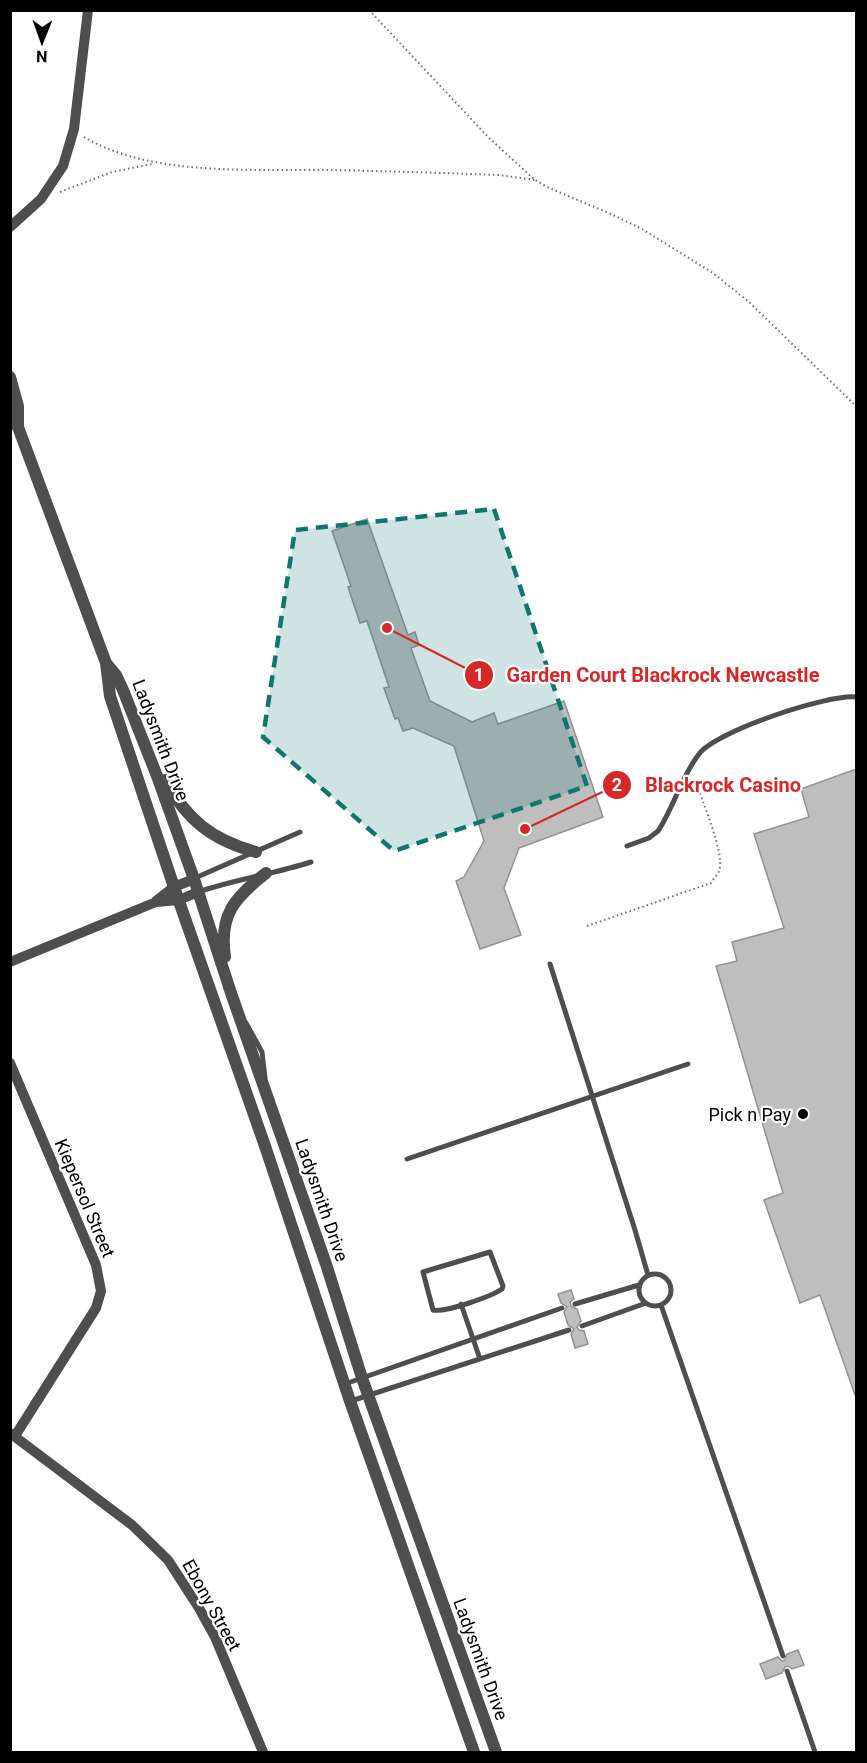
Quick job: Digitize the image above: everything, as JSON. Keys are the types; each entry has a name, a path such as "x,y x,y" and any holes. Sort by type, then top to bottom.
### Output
{"street":[{"path":"10,227 41,199 63,166 74,129 88,10"},
{"name":"Ladysmith Drive","path":"10,376 18,406 18,427"},
{"name":"Ladysmith Drive","path":"10,415 18,427 106,663 110,696 174,886 265,1146 350,1401 474,1752"},
{"name":"Ladysmith Drive","path":"106,663 119,682 194,879 238,1015 326,1264 362,1378 496,1752"},
{"path":"143,742 172,792 186,812 199,825 222,840 256,852"},
{"path":"231,993 225,956 224,927 232,905 245,890 266,873"},
{"path":"156,902 174,886 194,879"},
{"path":"10,962 156,902 179,900 198,892"},
{"name":"Kiepersol Street","path":"10,1063 96,1265 100,1291 96,1308 13,1434"},
{"name":"Ebony Street","path":"13,1434 132,1525 168,1560 215,1637 263,1752"}],"lane":[{"path":"627,846 649,838 658,831 692,765 700,752 710,743 735,731 826,699 856,696"},
{"path":"194,879 300,832"},
{"path":"198,892 311,862"},
{"path":"549,964 648,1275"},
{"path":"407,1160 688,1064"},
{"path":"490,1252 503,1286 502,1289 461,1304 438,1311 433,1310 423,1273 490,1252"},
{"path":"575,1304 639,1285 648,1275 653,1274 663,1276 669,1283 671,1293 661,1305 651,1305 646,1303 640,1295 639,1285"},
{"path":"582,1326 646,1303"},
{"path":"461,1304 480,1359"},
{"path":"661,1305 783,1656"},
{"path":"345,1384 562,1308"},
{"path":"350,1401 569,1330"},
{"path":"787,1671 815,1752"}],"path":[{"path":"369,10 451,99 535,180"},
{"path":"74,129 103,147 155,163 228,168 499,175 535,180 642,229 712,273 749,302 856,406"},
{"path":"41,199 112,172 155,163"},
{"path":"587,926 711,883 719,872 721,860 718,845 700,799 692,765"}],"highlighted area":[{"path":"494,509 587,786 394,851 263,737 295,530"}],"building":[{"path":"367,519 408,635 415,632 419,645 411,648 430,701 472,722 494,713 498,724 564,701 603,817 519,848 504,888 521,935 480,949 456,881 464,877 484,841 454,746 413,728 403,731 398,718 395,719 384,688 389,687 367,621 360,623 348,587 351,586 332,531"},
{"path":"856,769 855,1395 820,1295 800,1303 764,1200 783,1193 716,966 737,961 732,942 784,928 754,834 809,817 801,789"},
{"path":"571,1290 574,1299 570,1302 571,1306 577,1309 581,1321 577,1327 584,1331 588,1344 575,1348 571,1334 574,1329 568,1325 564,1312 567,1307 561,1303 558,1294"},
{"path":"798,1650 804,1665 792,1669 785,1667 782,1673 766,1679 760,1664 778,1657 782,1661 785,1660 787,1654"}],"place":[{"name":"Garden Court Blackrock Newcastle","path":"387,628"},
{"name":"Blackrock Casino","path":"525,829"},
{"name":"Pick n Pay","path":"803,1114"}]}
